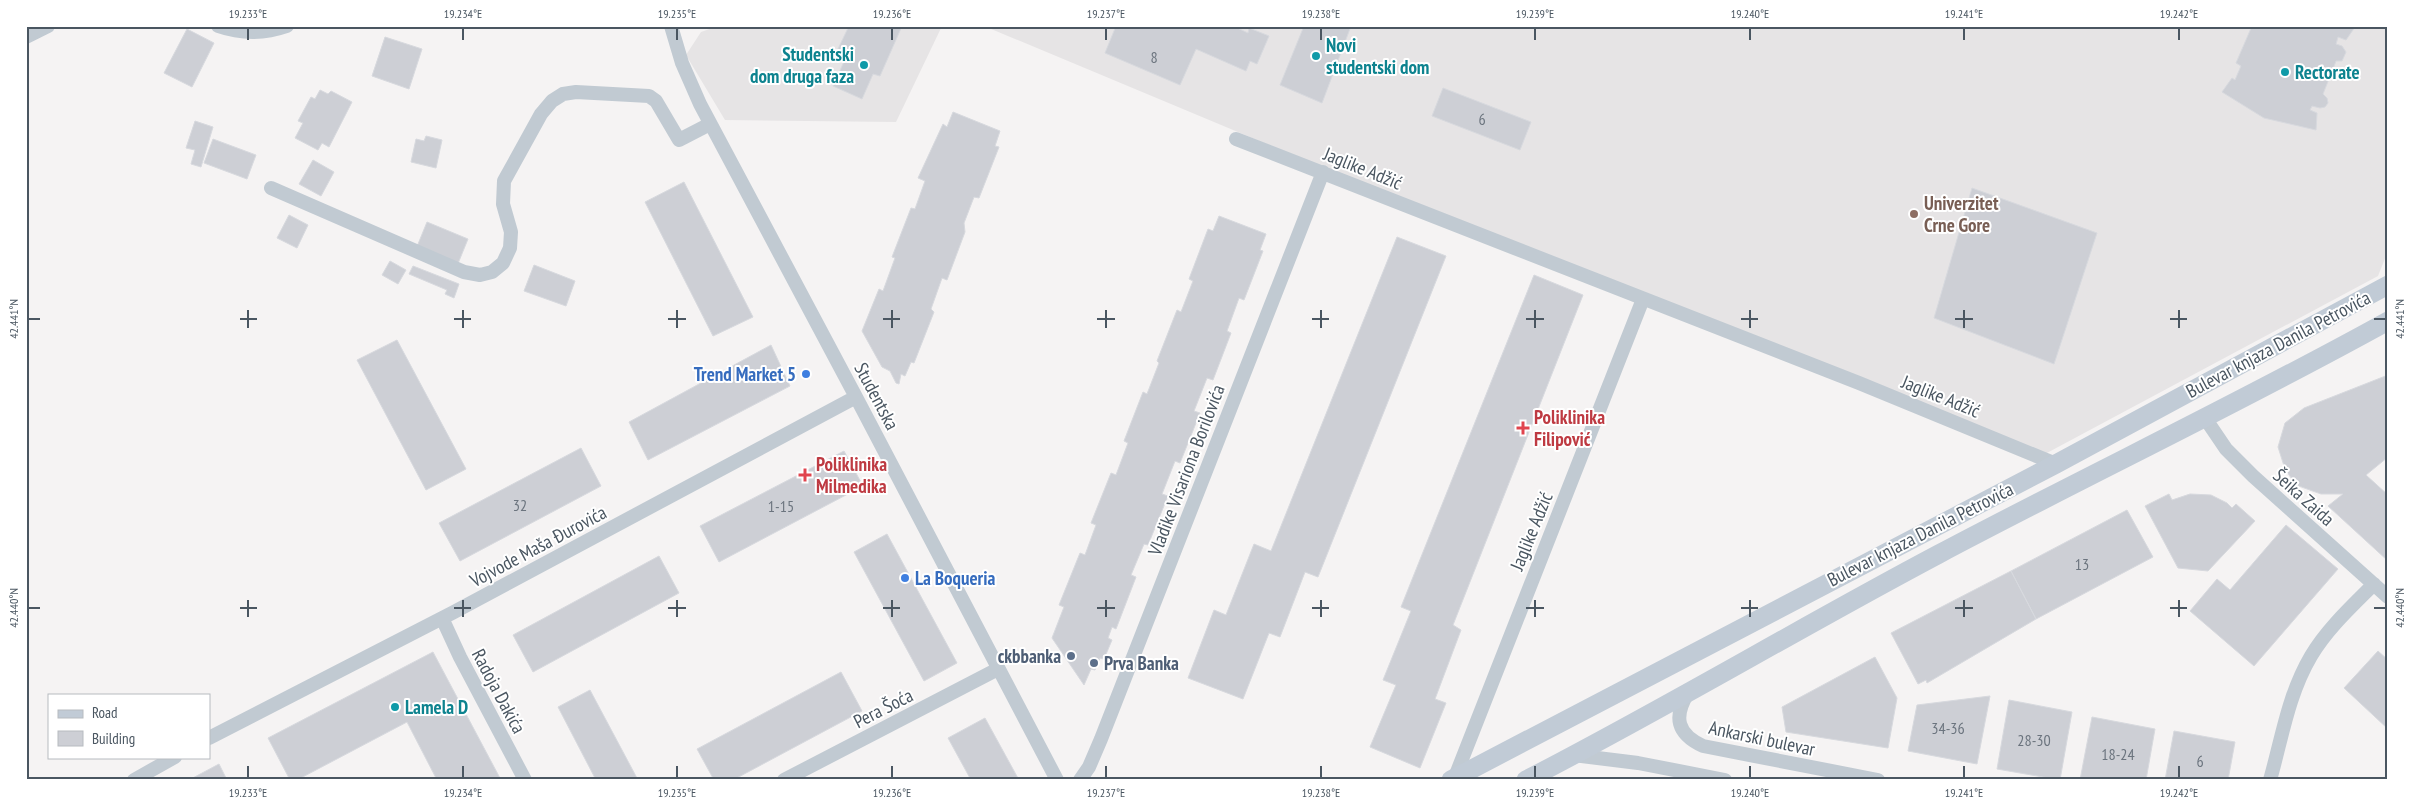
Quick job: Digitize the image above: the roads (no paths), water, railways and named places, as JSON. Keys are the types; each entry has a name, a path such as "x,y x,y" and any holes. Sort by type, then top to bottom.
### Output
{"main road":[{"name":"Bulevar knjaza Danila Petrovića","path":"1453,779 2056,464 2388,285"},
{"name":"Bulevar knjaza Danila Petrovića","path":"1526,780 1688,693 1849,602 2068,486 2290,375 2388,320"}],"street":[{"path":"26,38 48,26"},
{"path":"218,26 234,32 279,28"},
{"name":"Studentska","path":"672,26 688,80 710,124 1057,780"},
{"path":"271,188 464,272 480,275 492,272 503,263 510,248 511,232 503,204 504,181 541,114 552,101 563,94 576,92 649,96 656,101 679,140 710,124"},
{"name":"Jaglike Adžić","path":"1236,139 1867,386 2056,464"},
{"name":"Vladike Visariona Borilovića","path":"1080,780 1089,767 1101,739 1323,172"},
{"name":"Jaglike Adžić","path":"1453,779 1644,299"},
{"name":"Vojvode Maša Đurovića","path":"210,737 442,618 856,397"},
{"name":"Šeika Zaida","path":"2205,418 2226,449 2253,476 2388,597"},
{"path":"2270,780 2285,718 2300,678 2311,656 2322,639 2374,584"},
{"name":"Radoja Dakića","path":"442,618 460,657 525,780"},
{"name":"Pera Šoća","path":"784,780 998,669"},
{"name":"Ankarski bulevar","path":"1688,693 1680,709 1680,725 1692,741 1703,746 1878,780"},
{"path":"1573,756 1638,763 1725,780"},
{"path":"134,780 172,758"}],"place":[{"name":"Novi studentski dom","path":"1316,56"},
{"name":"Studentski dom druga faza","path":"864,65"},
{"name":"Rectorate","path":"2285,72"},
{"name":"Univerzitet Crne Gore","path":"1914,214"},
{"name":"Trend Market 5","path":"806,374"},
{"name":"Poliklinika Filipović","path":"1523,428"},
{"name":"Poliklinika Milmedika","path":"805,475"},
{"name":"La Boqueria","path":"905,578"},
{"name":"ckbbanka","path":"1071,656"},
{"name":"Prva Banka","path":"1094,663"},
{"name":"Lamela D","path":"395,707"}]}
